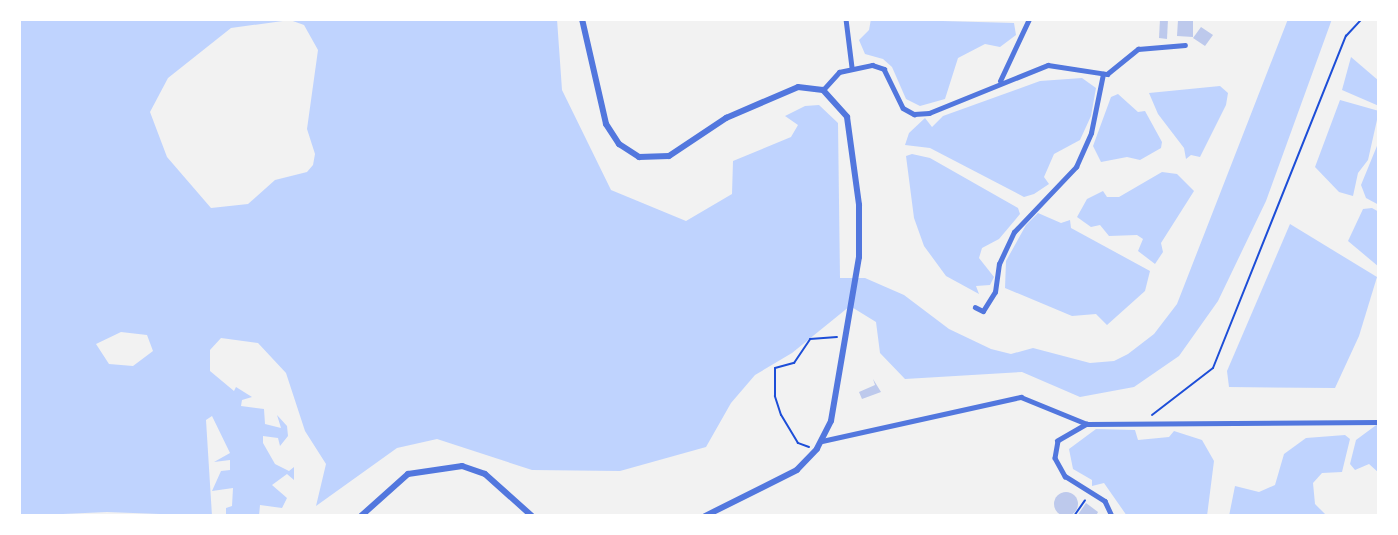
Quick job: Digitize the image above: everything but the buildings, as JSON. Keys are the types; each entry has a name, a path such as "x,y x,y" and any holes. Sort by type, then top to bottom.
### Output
{"street":[{"path":"582,19 606,124 619,144 639,157 669,156 726,118 786,90 806,87 823,90 847,117 859,205 859,257 831,421 817,449 797,470 744,492 705,516"},
{"path":"846,19 852,66"},
{"path":"1000,82 1029,19"},
{"path":"823,90 839,72 852,66 884,69 895,100 914,114 929,113 1000,82 1048,65 1103,74 1119,69 1138,49 1185,46"},
{"path":"975,307 983,311 995,292 999,264 1014,232 1076,167 1091,133 1103,74"},
{"path":"821,441 1021,397 1087,424 1379,422"},
{"path":"1087,424 1058,442 1055,458 1065,476 1105,501 1112,516"},
{"path":"361,516 404,476 458,467 481,472 532,516"}],"path":[{"path":"1143,422 1213,368 1346,36 1362,19"},
{"path":"817,449 798,443 781,415 775,396 775,368 794,363 810,340 846,338"},
{"path":"1074,516 1089,492"}],"water":[{"path":"19,19 557,19 562,90 611,190 686,221 732,194 733,161 791,137 798,125 785,116 805,106 819,105 838,123 840,278 865,278 904,295 949,329 991,349 1011,354 1033,348 1090,363 1114,361 1128,354 1154,334 1177,304 1288,19 1332,19 1266,201 1218,301 1179,356 1134,387 1080,397 1022,372 905,379 880,353 876,322 850,306 792,353 755,375 731,403 706,447 620,471 532,470 437,439 397,448 316,506 326,464 305,431 286,373 258,343 221,338 210,350 210,371 234,391 236,387 252,397 242,400 241,406 264,409 265,424 281,428 277,415 287,426 288,436 280,446 278,438 263,436 263,443 275,464 289,471 294,467 294,480 287,474 272,485 287,498 282,508 260,505 259,516 226,516 226,508 232,506 233,488 212,491 221,471 230,470 230,460 214,462 230,453 212,416 206,420 212,516 107,512 19,516","holes":["290,20 304,25 318,50 307,129 315,154 313,165 307,172 275,180 248,204 211,208 167,157 150,112 168,78 231,28","121,332 147,335 153,351 133,366 109,364 96,344"]},
{"path":"871,19 1014,23 1016,35 1000,47 985,44 958,58 945,99 920,106 906,99 892,67 883,59 865,54 859,40 869,30"},
{"path":"1351,57 1379,81 1379,106 1342,90"},
{"path":"1082,78 1096,88 1091,116 1080,140 1054,154 1044,177 1049,184 1034,194 1024,197 930,148 905,145 909,133 925,118 932,127 943,116 1040,81"},
{"path":"1220,86 1228,93 1226,105 1200,157 1191,155 1186,159 1184,148 1158,114 1149,93"},
{"path":"1118,94 1138,112 1145,111 1162,142 1161,148 1140,160 1127,157 1101,162 1093,146 1111,97"},
{"path":"1340,100 1379,111 1368,160 1358,173 1353,196 1339,192 1315,167"},
{"path":"1379,141 1379,205 1366,198 1361,185"},
{"path":"912,154 930,158 1018,208 1020,214 999,239 982,248 979,258 994,277 990,285 976,286 979,294 946,276 924,246 914,218 906,156"},
{"path":"1162,172 1177,174 1194,191 1161,243 1163,252 1155,264 1138,251 1143,239 1137,235 1109,236 1100,225 1091,227 1077,217 1087,199 1103,191 1107,197 1119,197"},
{"path":"1372,208 1379,212 1379,267 1348,241 1363,209"},
{"path":"1038,213 1061,223 1070,220 1071,228 1150,271 1145,291 1107,325 1096,314 1072,316 1005,288 1006,261 1026,225"},
{"path":"1290,224 1377,277 1359,336 1335,388 1229,387 1227,371"},
{"path":"1379,423 1379,473 1369,464 1355,470 1350,464 1356,440"},
{"path":"1096,429 1135,430 1138,440 1169,437 1174,431 1202,440 1214,461 1207,516 1127,516 1104,483 1092,486 1092,480 1073,469 1069,449"},
{"path":"1345,435 1350,439 1342,472 1322,473 1313,483 1315,504 1327,516 1229,516 1235,486 1259,492 1275,485 1284,454 1306,438"}]}
